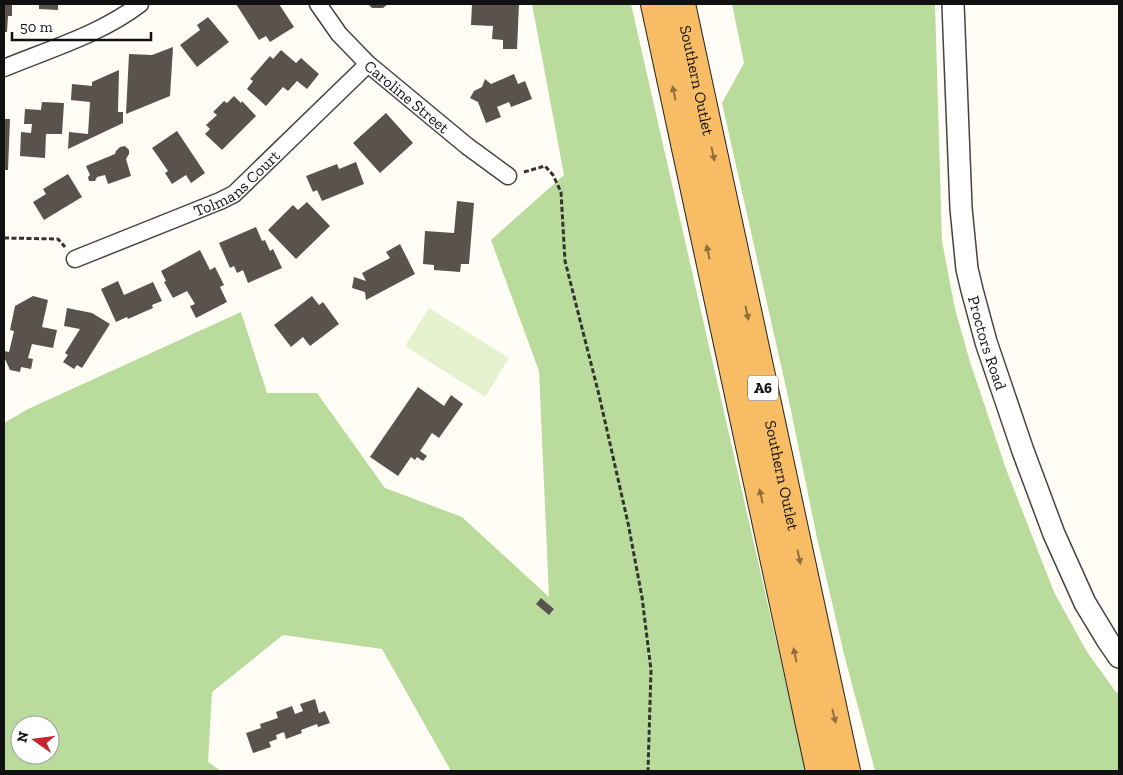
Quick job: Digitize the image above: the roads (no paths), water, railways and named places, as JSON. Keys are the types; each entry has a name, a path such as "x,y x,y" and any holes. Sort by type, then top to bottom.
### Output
{"highway":[{"name":"Southern Outlet","path":"655,4 820,771"},
{"name":"Southern Outlet","path":"680,4 846,771"}],"street":[{"path":"4,68 104,27 126,15 140,4"},
{"name":"Caroline Street","path":"318,4 339,34 368,64 467,146 508,176"},
{"name":"Proctors Road","path":"953,4 961,208 967,269 972,290 986,342 1022,451 1054,534 1085,603 1119,657"},
{"name":"Tolmans Court","path":"75,259 234,194 368,64"}]}
